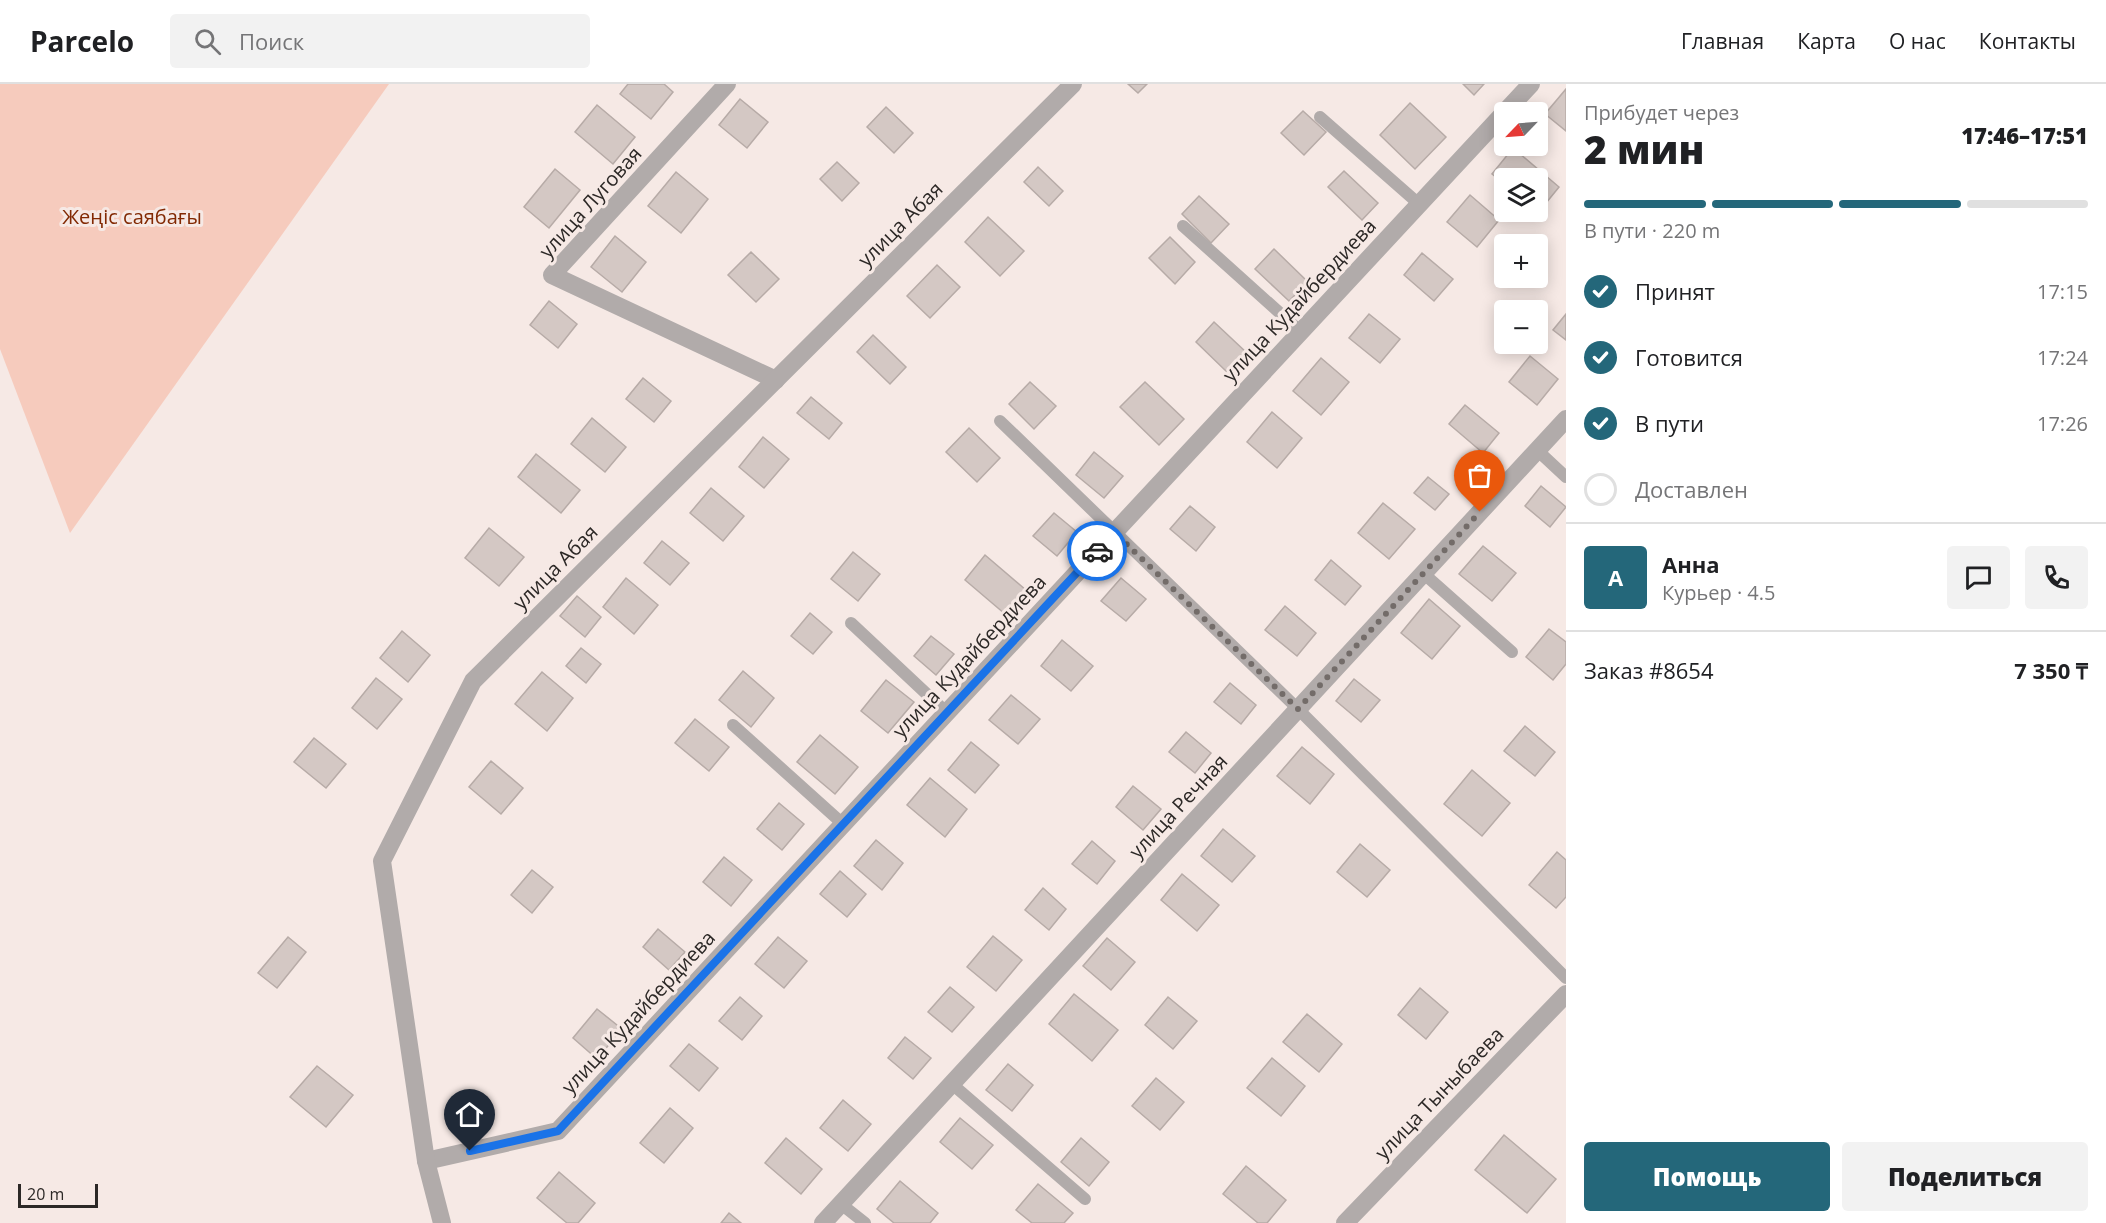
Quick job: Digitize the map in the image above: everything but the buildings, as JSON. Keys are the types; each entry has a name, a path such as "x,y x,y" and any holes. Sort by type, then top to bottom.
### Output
{"street":[{"name":"улица Луговая","path":"727,84 552,275 776,380"},
{"name":"улица Абая","path":"442,1223 426,1161 382,861 472,681 1073,84"},
{"name":"улица Кудайбердиева","path":"426,1161 558,1131 1531,84"},
{"name":"улица Речная","path":"823,1223 1566,419"},
{"name":"улица Тыныбаева","path":"1345,1223 1566,994"}],"lane":[{"path":"1320,117 1419,204"},
{"path":"1183,226 1300,332"},
{"path":"1000,421 1298,709 1566,978"},
{"path":"1537,450 1566,477"},
{"path":"1423,573 1512,652"},
{"path":"851,623 947,712"},
{"path":"733,725 843,825"},
{"path":"952,1084 1085,1199"},
{"path":"841,1204 865,1223"}],"green space":[{"name":"Жеңіс саябағы","path":"0,84 389,84 70,533 0,349"}],"way so far":[{"path":"1097,551 1114,532 1298,709 1480,512"}],"route":[{"path":"470,1151 558,1131 1097,551"}]}
